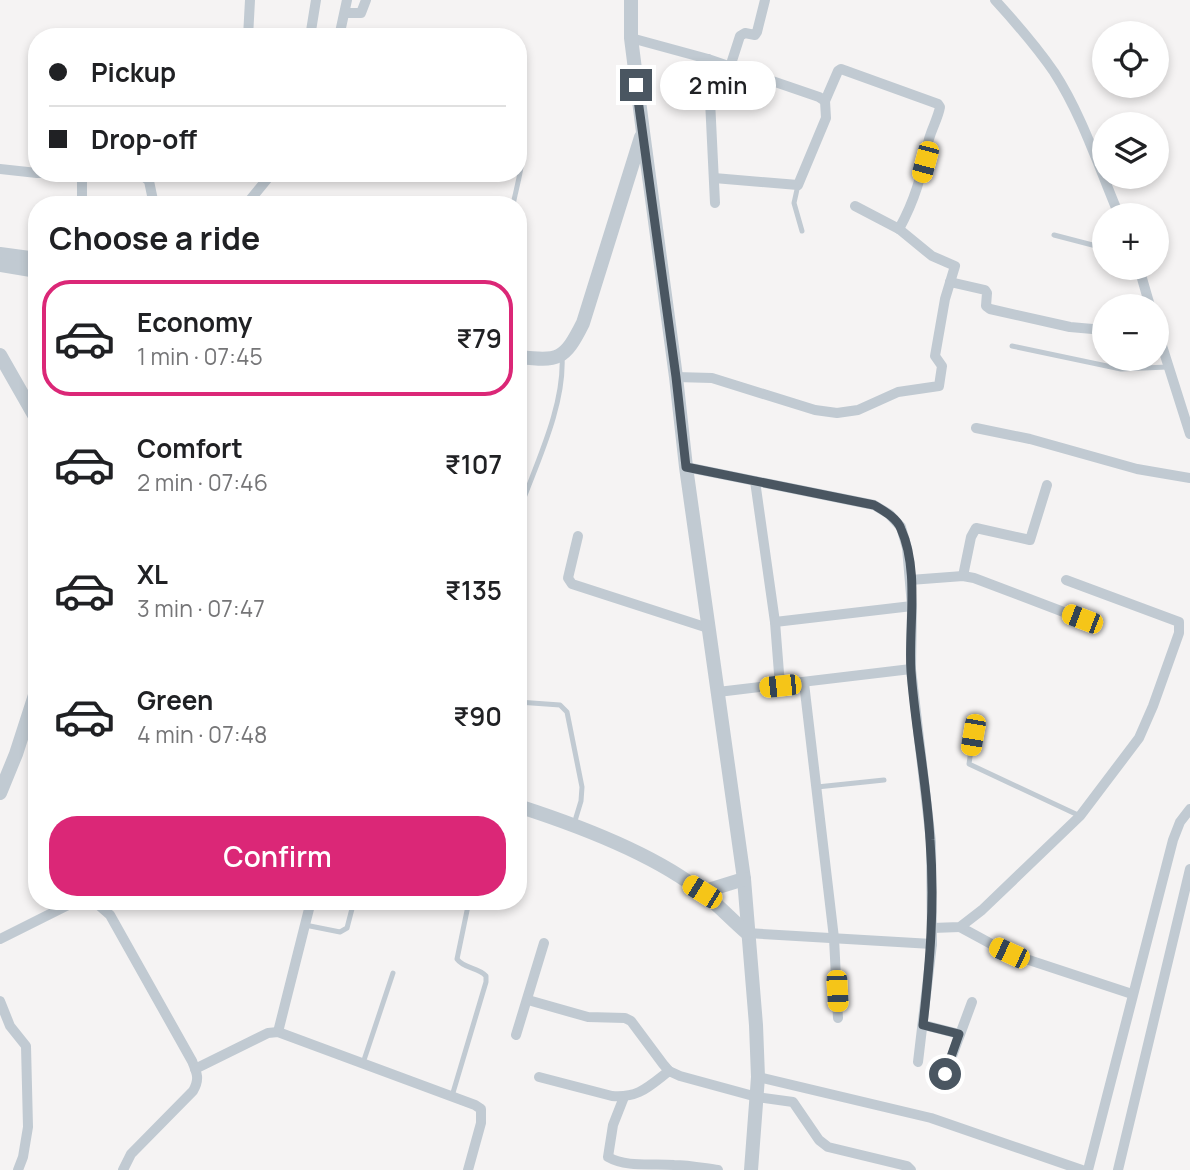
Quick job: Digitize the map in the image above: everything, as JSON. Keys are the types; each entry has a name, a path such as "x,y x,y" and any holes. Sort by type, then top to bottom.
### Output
{"street":[{"path":"248,28 250,0"},
{"path":"311,28 316,0"},
{"path":"341,28 347,0"},
{"path":"345,13 361,13 366,0"},
{"path":"631,0 631,38 642,132 744,879 758,1077 751,1170"},
{"path":"730,67 742,33 755,35 757,32 765,0"},
{"path":"995,0 1027,34 1055,74 1080,120 1114,203"},
{"path":"631,38 709,59 825,101"},
{"path":"709,59 715,202"},
{"path":"714,178 798,186 826,118 825,101 841,69 940,107 916,194 899,229"},
{"path":"527,358 545,359 562,356 572,345 583,323 642,132"},
{"path":"0,169 28,172"},
{"path":"253,196 265,182"},
{"path":"676,377 712,378 815,410 837,414 858,410 898,392 936,388 941,384 942,366 935,356 955,269 953,264 932,256 899,229 855,206"},
{"path":"0,254 28,258"},
{"path":"0,265 28,270"},
{"path":"950,282 985,290 986,306 990,309 1070,327 1092,329"},
{"path":"527,352 545,359"},
{"path":"0,355 28,404"},
{"path":"1168,371 1190,434"},
{"path":"976,428 1030,439 1137,469 1190,478"},
{"path":"686,467 874,505 889,514 901,527 907,548 912,606 911,669 931,842 932,944 918,1062"},
{"path":"755,481 775,622 780,686"},
{"path":"963,576 971,537 976,528 1030,540 1047,485"},
{"path":"578,536 568,578 572,584 708,628"},
{"path":"910,580 963,576 974,578 1082,619"},
{"path":"960,928 1080,816 1139,738 1153,706 1180,626 1175,620 1066,580"},
{"path":"775,622 912,606"},
{"path":"718,692 911,669"},
{"path":"804,683 834,937 838,1018"},
{"path":"0,793 28,717"},
{"path":"527,809 574,824 662,866 702,892 747,933 932,944"},
{"path":"1088,1170 1172,840 1180,822 1190,809"},
{"path":"1118,1170 1190,869"},
{"path":"702,892 744,879"},
{"path":"0,939 58,910"},
{"path":"104,910 110,915 195,1069 198,1083 131,1154 123,1170"},
{"path":"278,1032 309,910"},
{"path":"932,928 960,928 1009,953 1132,994"},
{"path":"516,1035 544,943"},
{"path":"528,1000 588,1017 625,1018 631,1021 669,1071 757,1097 793,1102 819,1140 834,1150 907,1166 911,1170"},
{"path":"0,1001 10,1026 26,1046 28,1127 18,1170"},
{"path":"945,1074 972,1002"},
{"path":"923,1025 959,1034"},
{"path":"195,1069 268,1033 278,1032 363,1063 481,1109 481,1123 468,1170"},
{"path":"538,1077 624,1097 642,1092 669,1071"},
{"path":"758,1077 931,1118 1082,1170"},
{"path":"624,1097 613,1125 608,1157 635,1163 674,1164 718,1170"}],"lane":[{"path":"798,186 794,203 802,230"},
{"path":"1054,235 1092,245"},
{"path":"1012,346 1092,363"},
{"path":"527,489 559,400 563,376 562,356"},
{"path":"527,703 560,705 566,712 582,787 574,824"},
{"path":"973,735 968,761 974,768 1080,816"},
{"path":"817,787 884,780"},
{"path":"305,925 345,931 352,910"},
{"path":"452,1096 486,982 486,976 482,972 460,964 457,960 467,910"},
{"path":"363,1063 393,973"}],"route":[{"path":"636,85 686,467 874,505 889,514 901,527 907,548 913,622 911,669 931,842 932,944 923,1025 959,1034 945,1074"}]}
